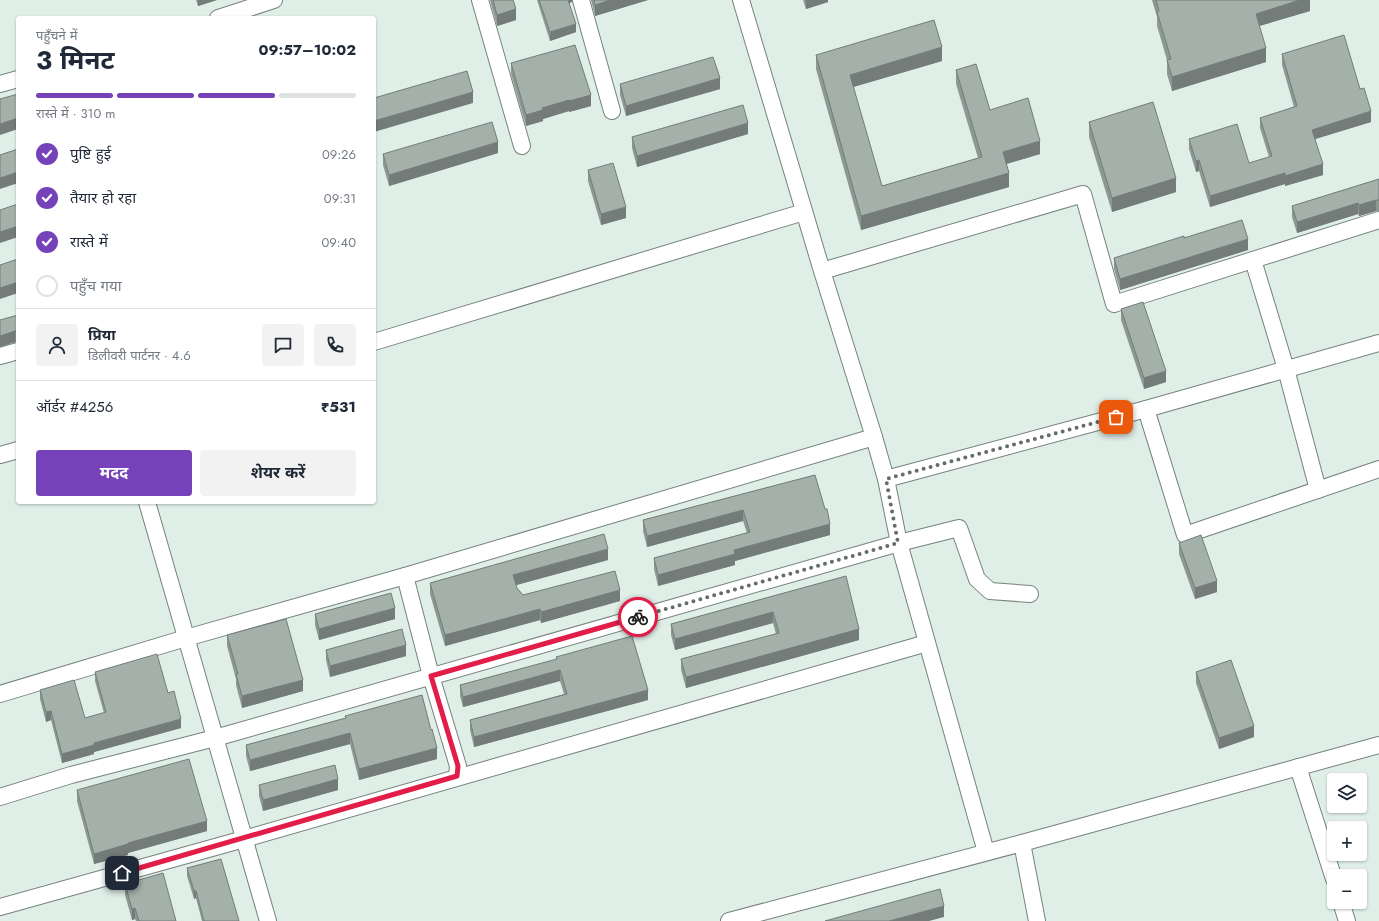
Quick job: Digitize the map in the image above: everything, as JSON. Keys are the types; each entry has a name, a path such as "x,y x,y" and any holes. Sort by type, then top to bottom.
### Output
{"street":[{"path":"224,16 274,0"},
{"path":"480,0 522,146"},
{"path":"581,0 612,111"},
{"path":"741,0 804,212 874,437 886,479 898,543 986,852"},
{"path":"0,84 16,80"},
{"path":"822,271 1083,194 1114,304 1379,220"},
{"path":"376,341 804,212"},
{"path":"1253,260 1286,370 1318,490"},
{"path":"886,479 1146,409 1379,343"},
{"path":"0,356 16,352"},
{"path":"1146,409 1186,535 1379,469"},
{"path":"0,694 186,638 405,576 874,437"},
{"path":"0,455 16,451"},
{"path":"148,504 268,921"},
{"path":"0,797 72,775 215,738 898,543 959,528 977,579 990,591 1030,594"},
{"path":"405,576 431,676 458,766 457,776"},
{"path":"0,907 244,839 457,776 926,642"},
{"path":"729,921 1022,843 1379,745"},
{"path":"1298,768 1331,869"},
{"path":"1022,843 1037,921"},
{"path":"1343,909 1347,921"}],"building":[{"path":"493,0 513,0 516,9 497,15"},
{"path":"539,0 568,0 576,24 550,32"},
{"path":"594,0 611,0 595,5"},
{"path":"1156,0 1300,0 1256,14 1266,48 1172,77 1167,60 1171,59 1157,12 1159,11"},
{"path":"934,20 942,47 850,75 882,186 982,157 956,70 976,64 990,110 1028,98 1040,141 1003,152 1009,173 861,216 816,55"},
{"path":"1344,35 1360,89 1364,88 1371,111 1312,130 1323,164 1285,176 1285,173 1210,196 1199,160 1196,161 1189,139 1237,124 1249,163 1272,156 1260,118 1297,106 1282,54"},
{"path":"575,45 591,95 542,108 543,110 526,115 511,63"},
{"path":"713,57 720,78 626,106 620,84"},
{"path":"467,71 473,92 376,120 376,97"},
{"path":"16,95 16,119 0,124 0,99"},
{"path":"1153,102 1176,178 1112,198 1089,122"},
{"path":"743,105 748,123 637,156 632,137"},
{"path":"492,122 498,142 389,175 383,154"},
{"path":"16,150 16,173 0,178 0,155"},
{"path":"613,163 626,207 601,214 588,170"},
{"path":"1379,179 1379,200 1359,205 1358,203 1297,222 1292,206"},
{"path":"16,205 16,227 0,232 0,210"},
{"path":"1242,220 1248,239 1120,279 1114,258"},
{"path":"16,260 16,283 0,288 0,265"},
{"path":"1143,302 1166,371 1144,378 1121,309"},
{"path":"16,316 16,331 0,336 0,320"},
{"path":"815,475 825,509 827,509 830,524 734,550 735,554 658,575 654,558 750,532 743,510 647,536 643,520"},
{"path":"604,534 608,549 513,575 517,588 523,595 615,571 620,590 541,612 540,609 445,635 430,583"},
{"path":"1201,535 1217,581 1195,588 1179,543"},
{"path":"846,576 859,629 686,677 681,659 779,633 773,612 675,639 671,624"},
{"path":"391,593 395,608 319,629 315,614"},
{"path":"286,619 303,680 242,696 236,674 238,674 227,635"},
{"path":"402,629 406,645 330,666 326,650"},
{"path":"632,636 648,690 474,737 470,720 567,694 560,670 463,697 460,685 557,659 556,657"},
{"path":"157,654 168,693 174,691 181,719 94,743 94,745 62,754 51,711 46,712 40,690 74,680 85,718 106,712 95,672"},
{"path":"1231,660 1254,726 1219,738 1196,672"},
{"path":"422,695 437,748 359,769 350,733 250,760 246,745 346,718 345,716"},
{"path":"189,759 207,821 94,854 77,790"},
{"path":"335,765 338,779 263,800 259,785"},
{"path":"221,859 239,921 204,921 196,891 194,891 187,868"},
{"path":"163,873 176,921 139,921 135,908 132,909 125,884"},
{"path":"940,889 944,906 889,921 825,921"}],"way so far":[{"path":"638,617 898,543 886,479 1116,417"}],"route":[{"path":"122,873 244,839 457,776 458,766 431,676 638,617"}]}
